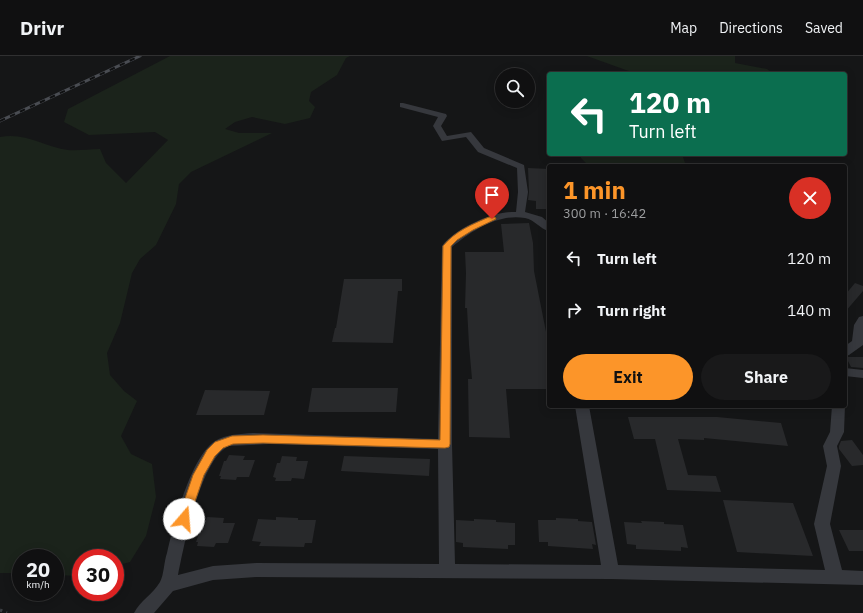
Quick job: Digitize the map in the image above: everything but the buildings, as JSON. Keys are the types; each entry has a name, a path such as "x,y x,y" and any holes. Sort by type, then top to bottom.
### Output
{"street":[{"path":"403,105 443,116 437,126 445,139 468,134 472,137 476,145 481,150 521,167 523,192 520,215"},
{"path":"447,572 445,444 447,246 454,238 484,221 511,215 520,215 540,220 547,226"},
{"path":"847,351 858,343 860,325 863,320"},
{"path":"847,372 863,374"},
{"path":"582,408 611,572"},
{"path":"835,577 822,524 834,466 830,446 837,432 839,408"},
{"path":"168,586 175,548 198,475 211,453 219,445 232,440 263,439 445,444"},
{"path":"143,613 168,586 213,573 256,570 611,572 863,578"}],"path":[{"path":"0,610 7,613"}],"shaded area":[{"path":"170,56 350,56 346,58 337,75 311,92 309,101 315,107 310,118 285,124 252,117 235,122 225,129 239,133 272,133 191,172 179,184 176,204 156,245 140,259 132,273 120,323 107,353 110,375 124,391 137,401 121,436 131,454 152,464 156,497 146,536 130,562 124,564 124,549 72,549 72,576 64,575 64,549 12,549 12,573 0,573 0,137 18,136 68,150 100,149 106,163 126,183 168,140 155,132 89,135 64,122 68,109"},
{"path":"587,56 735,56 735,63 767,69 771,72 631,72"},
{"path":"581,156 683,156 685,164 587,164"}],"railway":[{"path":"0,121 140,56"}],"route":[{"path":"184,519 198,475 211,453 219,445 232,440 263,439 445,444 447,246 454,238 470,228 492,219"}]}
